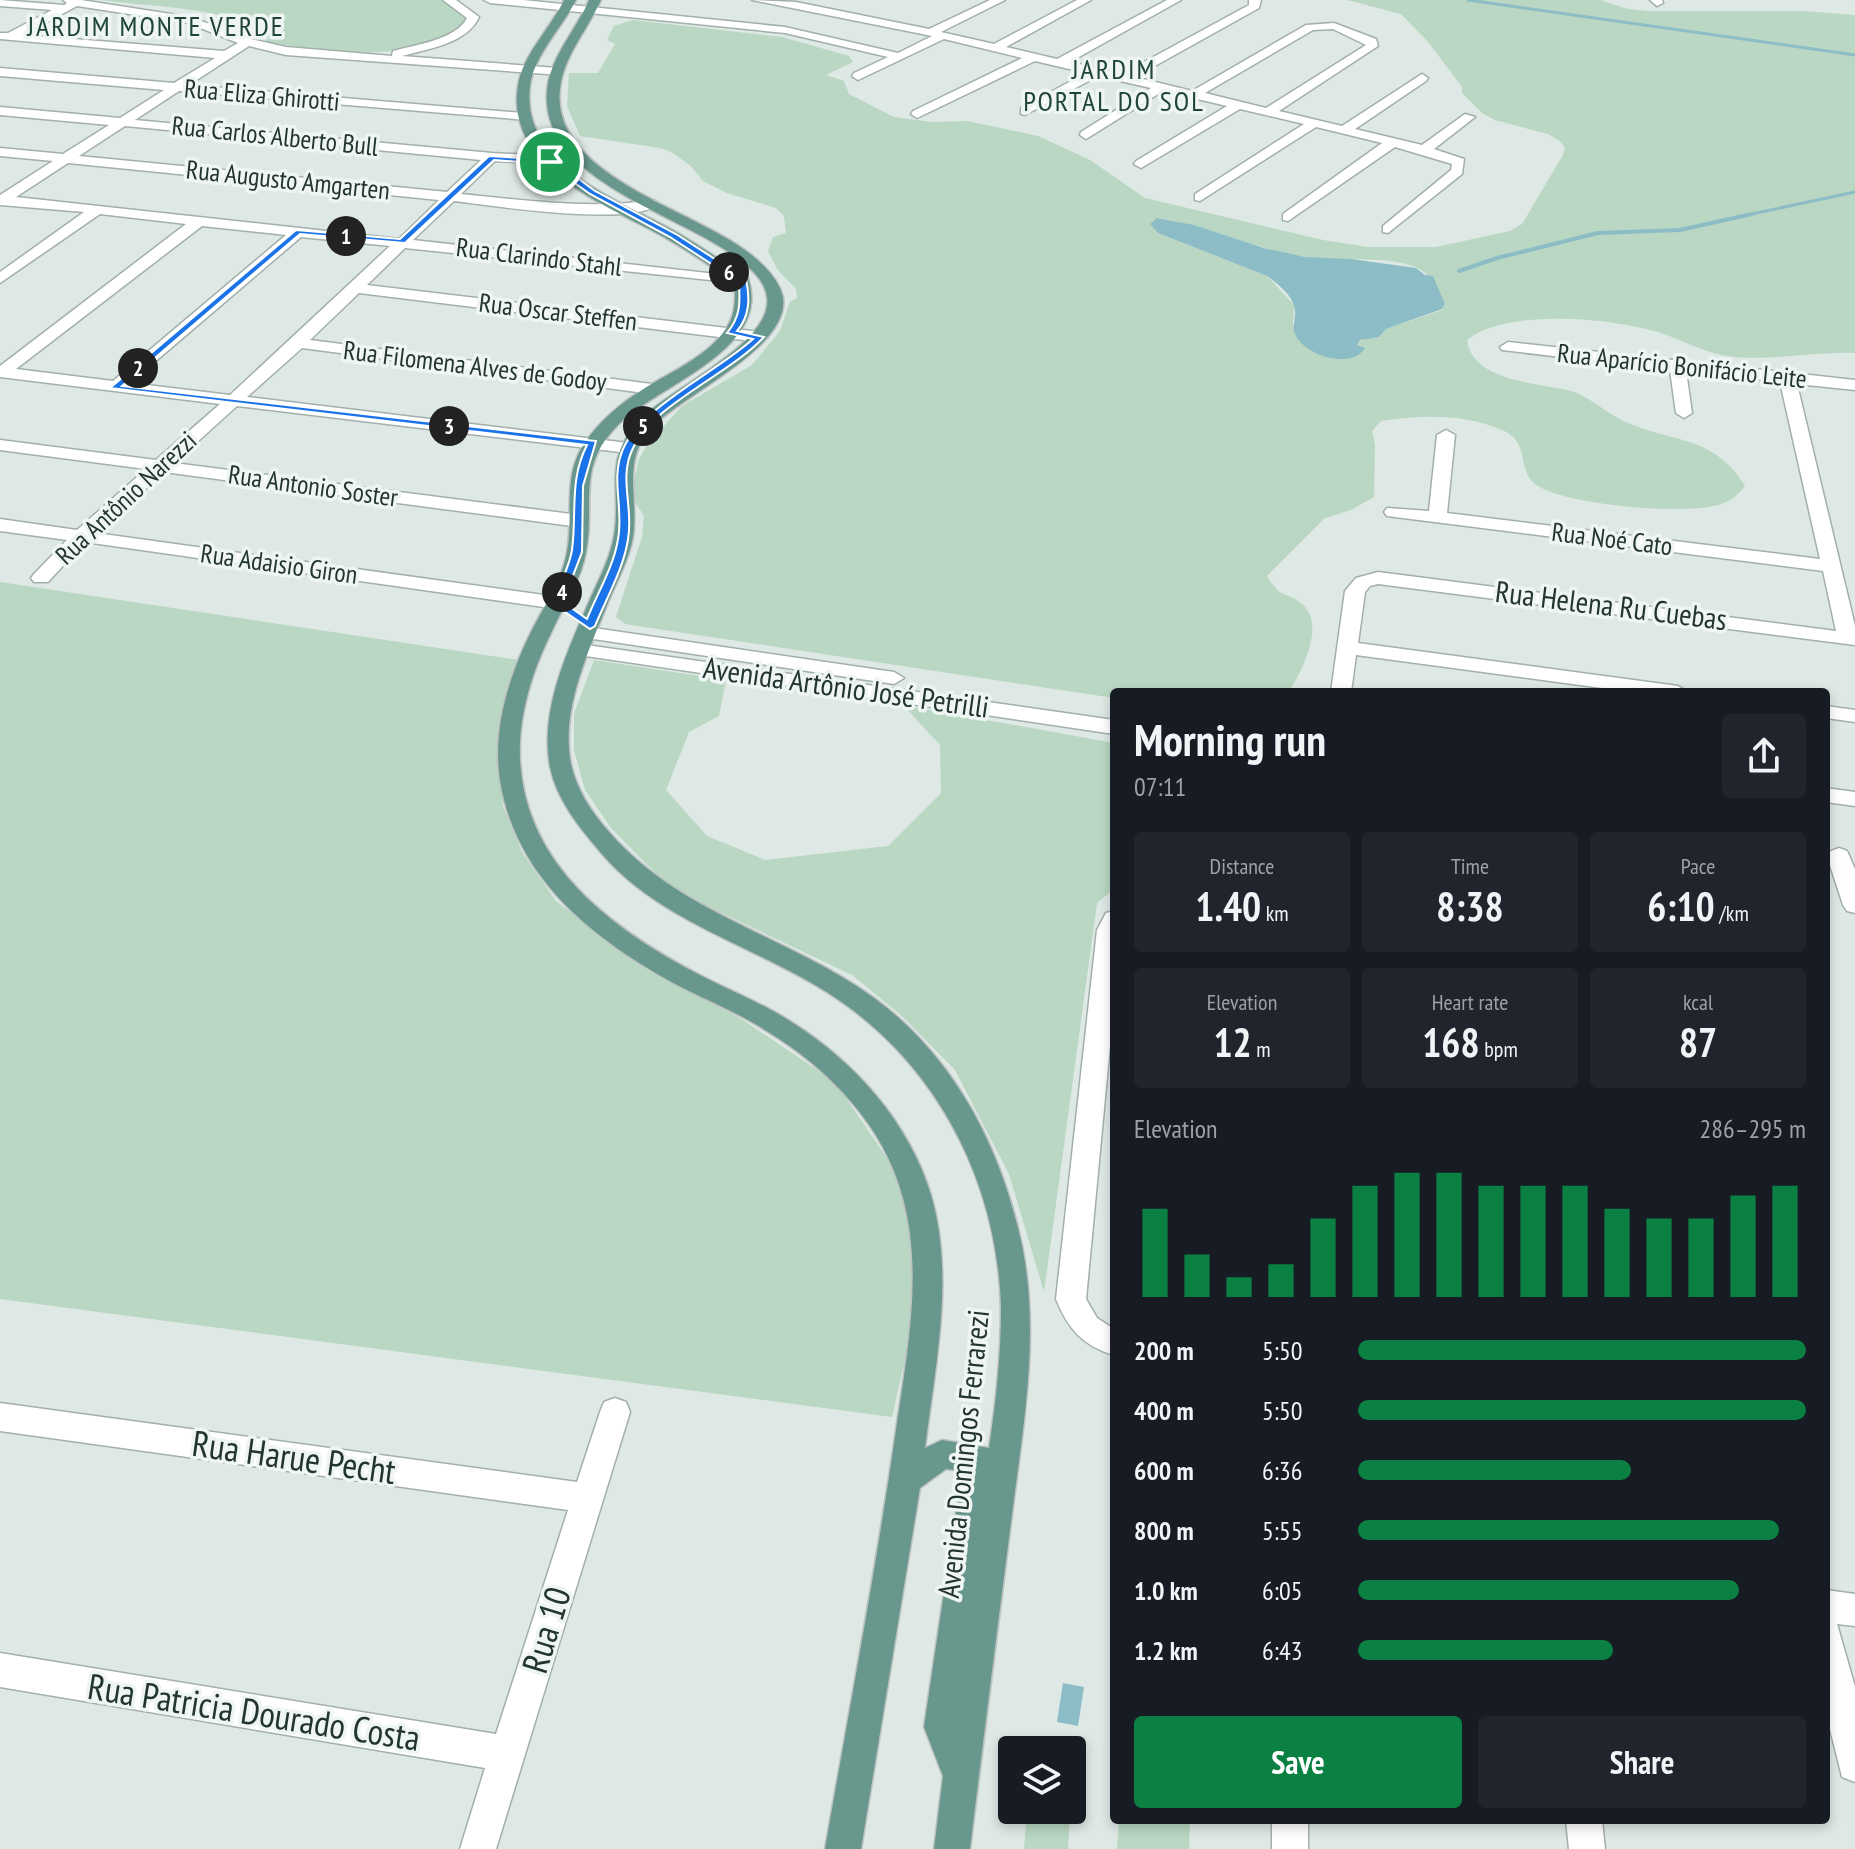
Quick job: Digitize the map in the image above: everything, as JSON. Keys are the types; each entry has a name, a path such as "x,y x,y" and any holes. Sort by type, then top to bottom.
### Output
{"main road":[{"path":"567,6 527,72 523,89 523,117 527,130 550,162 593,193 673,236 743,281 745,308 741,322 701,360 652,389 618,414 592,443"},
{"path":"592,8 569,43 557,72 553,102 562,133 585,161 615,186 709,233 770,279 776,304 760,337 736,359 649,419 628,448"},
{"name":"Avenida Domingos Ferrarezi","path":"592,443 583,462 578,486 577,552 558,603 535,644 514,709 509,760 517,805 536,849 568,897 627,942 689,980 744,1005 798,1040 876,1111 897,1148 916,1193 926,1235 926,1289 920,1361 905,1480 843,1849"},
{"name":"Avenida Domingos Ferrarezi","path":"628,448 619,483 625,516 623,542 585,636 561,708 559,753 571,798 609,851 651,889 705,920 791,959 861,1002 900,1034 925,1063 975,1141 1003,1220 1013,1278 1015,1342 942,1727 961,1775 952,1849"},
{"path":"558,603 585,636"},
{"path":"535,644 585,636"},
{"path":"905,1480 942,1454 991,1460"}],"street":[{"path":"375,57 445,40 469,26 473,17 449,0"},
{"path":"490,0 730,22 793,31 901,57"},
{"path":"758,0 829,10 1126,77 1346,129 1453,158 1460,167 1388,229"},
{"path":"858,76 901,57 999,0"},
{"path":"995,48 1085,0"},
{"path":"1059,63 1175,0"},
{"path":"1126,77 1255,6 1255,0"},
{"path":"0,3 69,4 190,20 247,42 286,51 557,72"},
{"path":"3,39 69,4"},
{"path":"616,11 648,12 664,7"},
{"path":"592,8 730,22"},
{"path":"1195,94 1307,28 1334,26 1368,37 1373,42 1270,111"},
{"path":"3,39 225,55"},
{"path":"1,200 247,42"},
{"path":"917,114 1033,57"},
{"name":"Rua Eliza Ghirotti","path":"0,72 523,117"},
{"path":"1025,111 1096,72"},
{"path":"1346,129 1422,78"},
{"path":"1086,135 1163,86"},
{"path":"1141,164 1240,104"},
{"name":"Rua Carlos Alberto Bull","path":"0,111 550,162 585,161"},
{"path":"1424,150 1469,117"},
{"path":"1200,197 1316,122"},
{"path":"1288,217 1393,142"},
{"name":"Rua Augusto Amgarten","path":"0,152 571,209 623,209 653,204"},
{"name":"Rua Antônio Narezzi","path":"41,578 80,537 298,343 492,157"},
{"name":"Rua Clarindo Stahl","path":"1,200 743,281"},
{"path":"0,279 97,210"},
{"path":"1,372 199,221"},
{"path":"114,388 298,232"},
{"name":"Rua Oscar Steffen","path":"355,288 760,337"},
{"name":"Rua Filomena Alves de Godoy","path":"298,343 652,389"},
{"name":"Rua Aparício Bonifácio Leite","path":"1508,347 1855,385"},
{"path":"1677,365 1684,413"},
{"path":"1,372 628,448"},
{"path":"1787,378 1851,638"},
{"path":"1438,517 1446,435"},
{"name":"Rua Antonio Soster","path":"0,445 579,521"},
{"name":"Rua Noé Cato","path":"1393,512 1831,566"},
{"name":"Rua Adaisio Giron","path":"0,525 558,603"},
{"name":"Rua Helena Ru Cuebas","path":"1345,647 1355,591 1367,580 1390,577 1851,638"},
{"name":"Avenida Artônio José Petrilli","path":"585,636 1110,710"},
{"name":"Avenida Artônio José Petrilli","path":"585,636 1110,726"},
{"path":"1341,688 1345,647 1648,688"},
{"path":"1830,713 1855,716"},
{"path":"1830,796 1855,799"},
{"path":"1840,857 1855,905"},
{"path":"1110,928 1071,1299 1087,1327 1110,1342"},
{"name":"Rua 10","path":"478,1849 615,1412"},
{"name":"Rua Harue Pecht","path":"0,1417 587,1498"},
{"path":"1830,1607 1855,1610"},
{"path":"1830,1654 1855,1764"},
{"name":"Rua Patricia Dourado Costa","path":"0,1670 507,1754"},
{"path":"1290,1824 1290,1849"},
{"path":"1584,1824 1587,1849"}],"green space":[{"path":"101,0 441,0 461,11 466,23 444,37 420,46 395,51 342,52 264,42 269,38 254,27 213,14"},
{"path":"1347,0 1600,0 1647,11 1803,11 1855,15 1855,353 1743,358 1709,352 1638,327 1560,319 1507,323 1467,340 1472,354 1481,365 1494,372 1571,391 1630,424 1708,450 1721,458 1745,486 1734,497 1721,504 1682,509 1626,506 1571,498 1535,484 1529,478 1517,441 1502,430 1457,418 1411,417 1381,421 1372,431 1375,444 1374,497 1351,510 1325,518 1267,576 1280,592 1301,603 1312,623 1310,647 1291,688 1110,688 1110,697 625,624 616,617 642,537 644,516 635,502 633,485 639,459 647,445 682,406 752,365 780,331 790,302 797,298 796,289 777,269 768,251 773,237 786,233 784,216 776,208 727,193 703,181 691,166 660,148 580,136 567,106 569,73 598,73 615,44 607,40 614,26 633,20 782,37 849,56 853,62 826,75 844,81 849,94 894,117 932,122 967,121 1038,136 1090,160 1145,198 1323,240 1368,247 1436,247 1510,231 1522,224 1563,155 1565,148 1560,141 1548,134 1495,120 1482,113 1462,93 1462,87 1429,43 1401,14","holes":["1157,218 1305,257 1403,263 1421,270 1430,278 1445,304 1442,310 1386,329 1379,337 1365,338 1356,344 1364,348 1293,325 1294,305 1267,276 1158,233"]},
{"path":"0,582 519,660 498,731 503,806 522,852 556,901 648,970 740,1018 835,1082 898,1174 914,1243 914,1319 892,1417 0,1299"},
{"path":"594,660 726,680 719,716 689,732 666,790 707,836 765,860 888,846 941,793 940,745 903,705 1110,742 1110,892 1097,903 1044,1292 1009,1174 955,1070 903,1017 852,975 705,905 661,879 611,828 585,790 574,750 574,714"},
{"path":"1026,1824 1069,1824 1068,1849 1024,1849"},
{"path":"1119,1824 1190,1824 1189,1849 1117,1849"}],"water":[{"path":"1157,218 1194,225 1264,248 1305,257 1351,259 1416,268 1425,275 1433,276 1445,304 1442,309 1386,329 1379,337 1360,340 1357,345 1365,348 1359,355 1328,358 1300,342 1294,331 1293,303 1277,284 1267,276 1158,233 1150,224"},
{"path":"1063,1683 1084,1687 1078,1726 1057,1722"}],"waterway":[{"path":"1468,0 1855,55"},
{"path":"1742,216 1855,192"},
{"path":"1459,271 1497,258 1598,233 1680,230 1752,214"}],"district":[{"name":"JARDIM MONTE VERDE","path":"156,26"},
{"name":"JARDIM PORTAL DO SOL","path":"1114,85"}],"route":[{"path":"492,157 550,162 593,193 673,236 743,281 745,308 741,322 731,333 760,337 736,359 649,419 637,432 628,448 619,483 625,516 623,542 590,626 558,603 577,552 578,486 583,462 592,443 114,388 298,232 402,242 492,157"}]}
